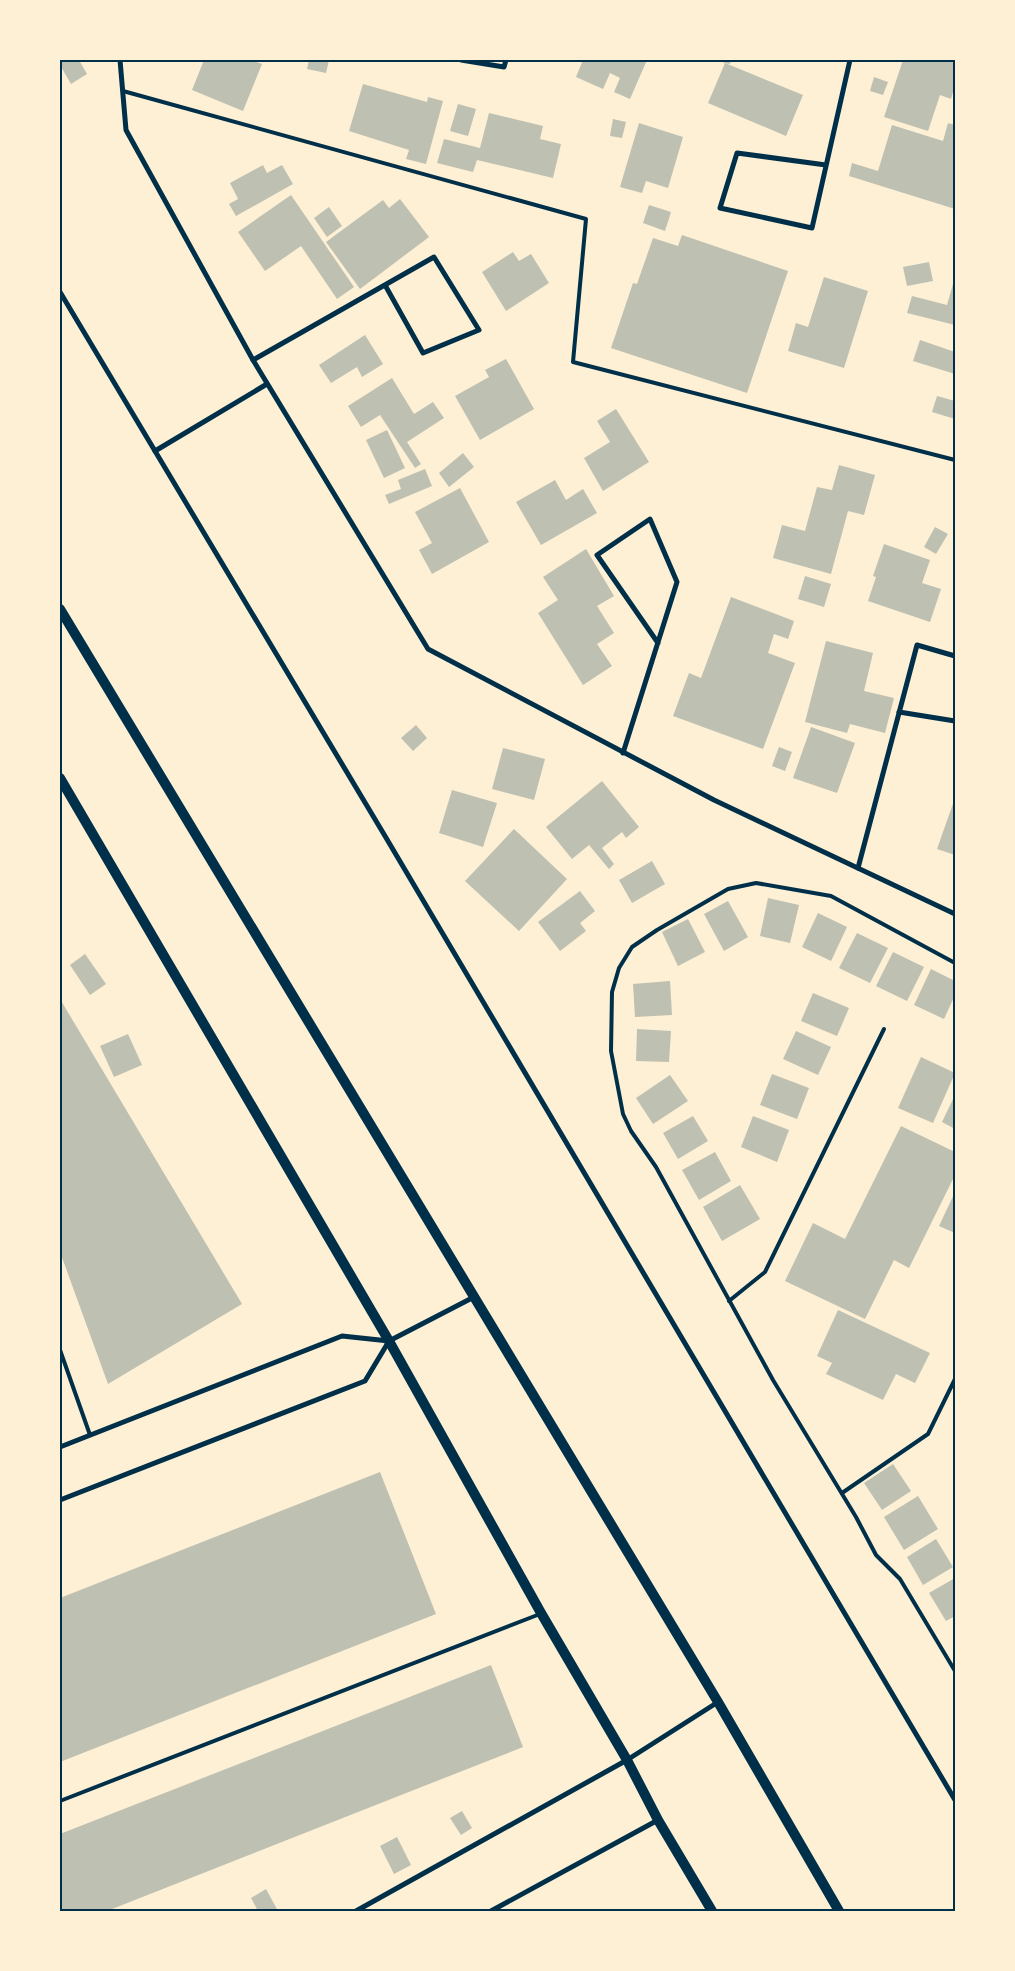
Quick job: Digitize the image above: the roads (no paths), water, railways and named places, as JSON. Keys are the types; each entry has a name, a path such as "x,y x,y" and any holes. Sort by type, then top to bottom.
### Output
{"main road":[{"path":"60,609 718,1702 839,1911"},
{"path":"60,778 389,1341 541,1613 628,1760 658,1820 712,1911"}],"street":[{"path":"120,60 126,130 253,360 428,649 714,800 955,914"},
{"path":"461,60 504,67 506,60"},
{"path":"826,165 737,152 720,208 812,228 850,60"},
{"path":"253,360 434,257 479,330 423,353 385,285"},
{"path":"60,292 386,836 955,1800"},
{"path":"155,451 267,384"},
{"path":"623,752 658,643 677,582 650,519 597,555 658,643"},
{"path":"858,868 917,645 955,656"},
{"path":"899,712 955,721"},
{"path":"60,1500 365,1381 389,1341 474,1297"},
{"path":"60,1447 342,1336 389,1341"},
{"path":"356,1911 628,1760 718,1702"},
{"path":"491,1911 658,1820"}],"lane":[{"path":"123,91 586,219 573,362 955,460"},
{"path":"955,963 831,896 756,883 728,889 657,930 632,947 619,968 612,992 611,1051 623,1114 631,1131 656,1167 773,1380 842,1493 876,1556 900,1579 955,1672"},
{"path":"729,1301 764,1272 884,1028"},
{"path":"60,1350 90,1435"},
{"path":"842,1493 928,1434 955,1380"},
{"path":"60,1801 541,1613"}]}
